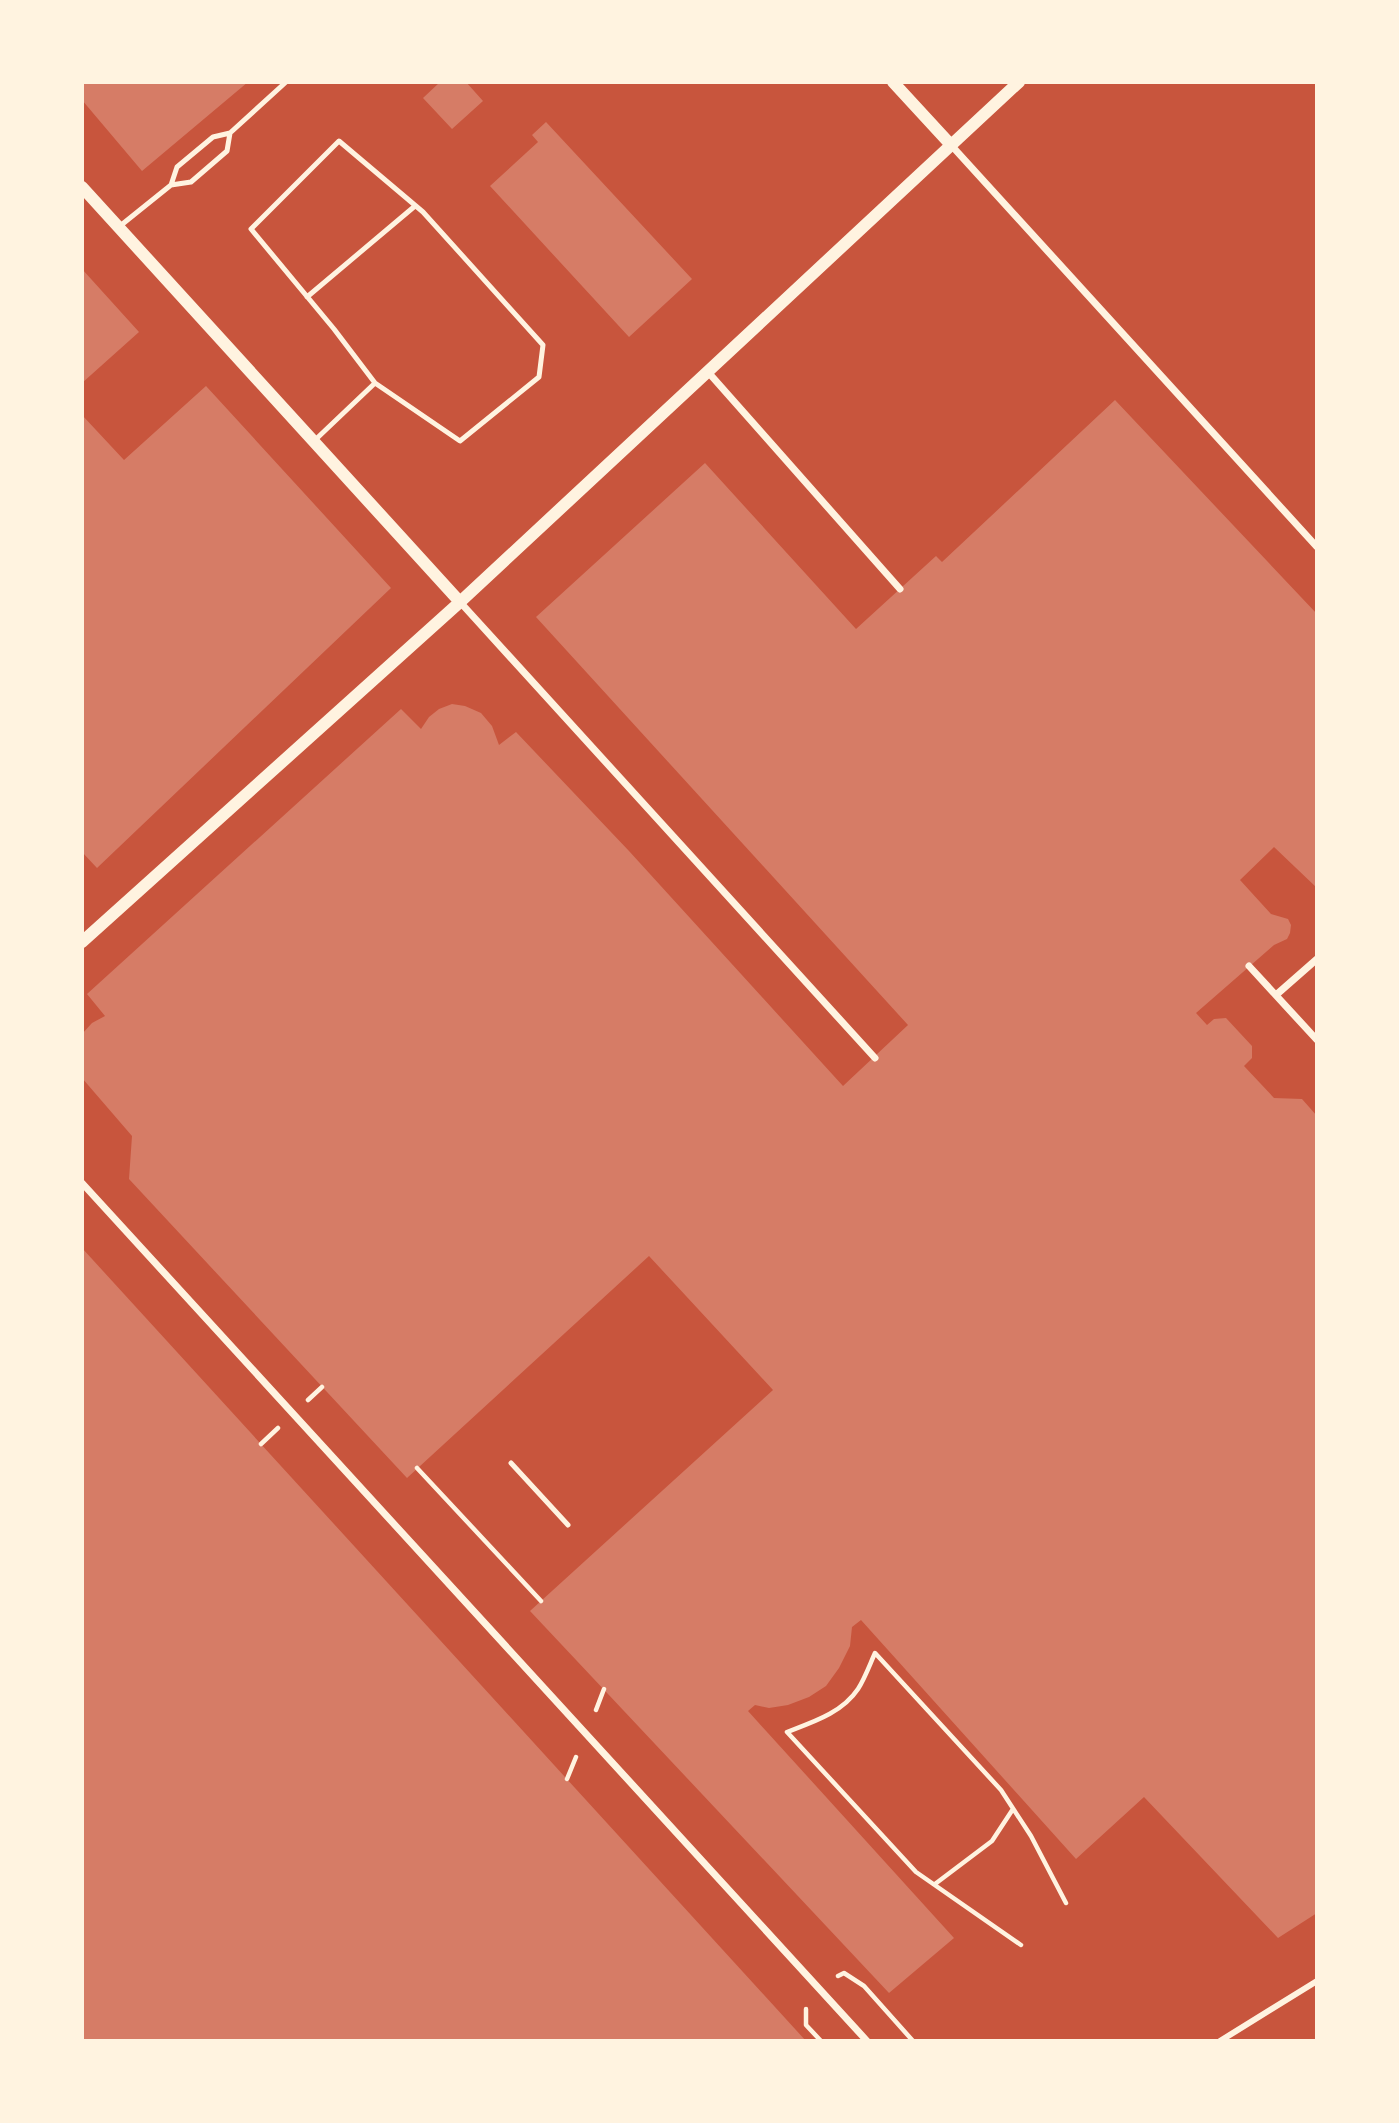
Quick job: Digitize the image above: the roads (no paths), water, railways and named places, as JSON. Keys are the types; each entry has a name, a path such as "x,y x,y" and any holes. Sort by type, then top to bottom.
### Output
{"street":[{"path":"893,82 1317,547"},
{"path":"82,942 460,603 1019,82"},
{"path":"82,187 875,1058"},
{"path":"708,372 900,589"},
{"path":"1276,995 1317,959"},
{"path":"1249,966 1317,1040"},
{"path":"82,1183 867,2041"},
{"path":"1220,2041 1317,1981"}],"lane":[{"path":"171,185 177,167 213,137 230,133 286,82"},
{"path":"119,227 171,185 191,182 227,151 230,133"},
{"path":"339,141 415,206 543,345 539,377 460,441 375,383 307,297 251,229 339,141"},
{"path":"307,297 415,206"},
{"path":"314,441 375,383"},
{"path":"511,1463 568,1525"}]}
